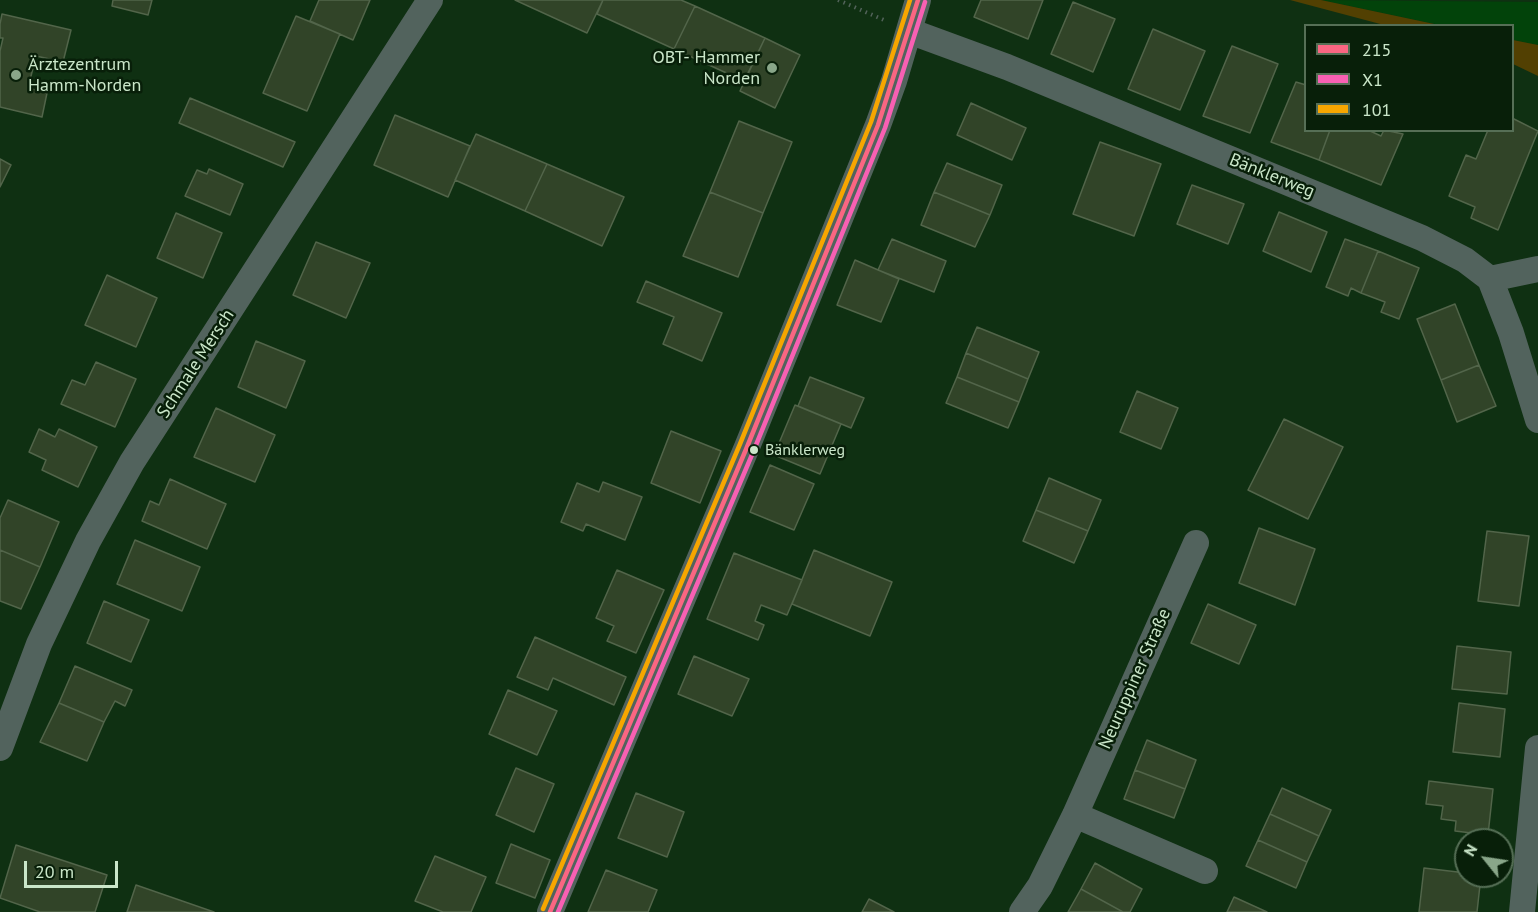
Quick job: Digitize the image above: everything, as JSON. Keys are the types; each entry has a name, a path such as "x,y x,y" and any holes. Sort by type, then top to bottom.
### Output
{"street":[{"name":"Schmale Mersch","path":"0,748 39,644 88,541 132,462 430,0"},
{"path":"550,912 756,426 882,114 918,0"},
{"name":"Bänklerweg","path":"909,31 1008,67 1422,238 1465,260 1490,279"},
{"path":"1538,269 1490,279 1511,333 1538,420"},
{"name":"Neuruppiner Straße","path":"1022,912 1040,886 1075,815 1196,543"},
{"path":"1522,912 1538,748"},
{"path":"1075,815 1205,871"}],"path":[{"path":"838,0 909,31"}],"shaded area":[{"path":"1290,0 1321,0 1434,24 1380,24"},
{"path":"1321,0 1538,2 1538,45 1514,40 1514,24 1434,24"},
{"path":"1514,40 1538,45 1538,76 1514,64"}],"building":[{"path":"113,0 152,0 148,15 112,6"},
{"path":"319,0 370,0 353,40 310,21"},
{"path":"515,0 603,0 587,33"},
{"path":"603,0 681,0 695,6 674,49 597,14"},
{"path":"981,0 1043,0 1028,39 974,17"},
{"path":"1073,2 1115,19 1093,72 1051,54"},
{"path":"695,6 765,38 744,81 674,49"},
{"name":"Ärztezentrum Hamm-Norden","path":"2,14 71,30 63,62 36,56 28,88 47,93 42,117 0,107"},
{"path":"296,16 340,34 307,111 263,93"},
{"path":"1153,29 1205,51 1180,110 1128,89"},
{"name":"OBT- Hammer Norden","path":"765,38 800,55 775,108 740,91"},
{"path":"1232,46 1278,64 1250,133 1203,116"},
{"path":"1296,82 1304,84 1304,132 1329,132 1319,160 1271,142"},
{"path":"190,98 295,142 283,167 179,123"},
{"path":"971,103 1026,128 1012,160 957,135"},
{"path":"395,115 470,146 448,197 374,165"},
{"path":"1514,119 1538,131 1498,230 1471,218 1475,207 1449,196 1466,155 1476,159 1487,132 1514,132"},
{"path":"739,121 792,142 763,213 710,192"},
{"path":"1329,132 1372,132 1381,136 1383,132 1403,134 1381,185 1319,160"},
{"path":"476,134 547,164 525,211 455,180"},
{"path":"1100,142 1161,164 1134,236 1073,214"},
{"path":"0,159 11,165 0,187"},
{"path":"947,163 1002,185 990,215 934,192"},
{"path":"547,164 624,197 602,246 525,211"},
{"path":"209,169 243,184 230,215 185,196 197,170 207,174"},
{"path":"1192,185 1244,204 1228,244 1177,224"},
{"path":"710,192 763,213 738,277 683,256"},
{"path":"934,192 990,215 975,247 921,225"},
{"path":"1279,212 1327,232 1311,272 1263,251"},
{"path":"176,213 222,233 203,278 157,258"},
{"path":"892,239 946,261 934,292 878,270"},
{"path":"1345,239 1378,251 1361,293 1351,288 1348,296 1326,287"},
{"path":"316,242 370,263 346,318 293,295"},
{"path":"1378,251 1419,268 1399,319 1381,312 1385,302 1361,293"},
{"path":"855,260 899,279 881,322 837,305"},
{"path":"107,275 157,298 136,347 85,325"},
{"path":"646,281 722,313 702,361 663,344 674,317 637,302"},
{"path":"1455,304 1479,365 1441,380 1417,319"},
{"path":"977,327 1039,352 1028,379 966,353"},
{"path":"256,341 305,361 286,408 238,387"},
{"path":"966,353 1028,379 1019,402 957,377"},
{"path":"96,362 136,379 115,427 61,404 72,380 85,385"},
{"path":"1479,365 1496,406 1457,422 1441,380"},
{"path":"810,377 864,398 851,428 798,406"},
{"path":"957,377 1019,402 1008,428 946,403"},
{"path":"1137,391 1178,408 1161,449 1120,432"},
{"path":"795,405 841,424 820,474 774,455"},
{"path":"216,408 275,435 255,482 194,457"},
{"path":"1284,419 1343,447 1308,519 1248,490"},
{"path":"39,429 55,437 59,429 97,447 78,487 42,470 46,460 29,452"},
{"path":"671,431 721,451 700,503 651,483"},
{"path":"770,465 814,484 794,530 750,512"},
{"path":"1049,478 1101,500 1088,531 1036,510"},
{"path":"170,479 226,504 207,549 142,521 150,501 159,505"},
{"path":"603,482 642,497 625,540 586,524 583,531 561,522 577,483 599,492"},
{"path":"8,500 59,522 40,567 0,550 0,518"},
{"path":"1036,510 1088,531 1074,563 1023,541"},
{"path":"1259,528 1315,549 1295,605 1239,583"},
{"path":"1487,531 1529,536 1519,606 1478,601"},
{"path":"135,540 200,567 182,611 117,584"},
{"path":"0,550 40,567 21,609 0,601"},
{"path":"814,550 892,582 870,636 792,604"},
{"path":"734,553 802,580 787,615 761,605 755,621 764,625 758,640 707,619"},
{"path":"617,570 664,590 636,653 607,641 614,626 596,618"},
{"path":"104,601 149,620 131,662 87,643"},
{"path":"1208,604 1256,625 1239,664 1191,643"},
{"path":"535,637 626,677 614,705 553,678 548,690 517,677"},
{"path":"1457,646 1511,652 1507,694 1452,689"},
{"path":"694,656 749,679 732,716 678,694"},
{"path":"75,666 132,690 125,706 115,701 104,722 59,703"},
{"path":"508,690 557,711 537,755 489,734"},
{"path":"59,703 104,722 87,761 40,742"},
{"path":"1459,703 1505,709 1500,757 1453,752"},
{"path":"1147,740 1196,760 1185,789 1135,770"},
{"path":"516,768 554,784 534,832 496,815"},
{"path":"1135,770 1185,789 1174,818 1124,799"},
{"path":"1429,781 1493,789 1489,828 1455,828 1456,821 1441,819 1443,806 1426,804"},
{"path":"1282,788 1331,810 1319,836 1270,814"},
{"path":"636,793 684,812 667,857 618,838"},
{"path":"1270,814 1319,836 1307,862 1258,840"},
{"path":"1258,840 1307,862 1296,888 1246,866"},
{"path":"511,844 550,860 535,898 496,883"},
{"path":"16,845 107,875 95,912 40,912 0,898"},
{"path":"435,856 486,877 471,912 443,912 415,901"},
{"path":"1095,863 1142,889 1130,912 1123,912 1081,889"},
{"path":"1424,868 1454,872 1454,888 1480,888 1477,912 1419,912"},
{"path":"606,870 657,890 648,912 588,912"},
{"path":"136,885 214,912 127,912"},
{"path":"1081,889 1123,912 1068,912"},
{"path":"1234,897 1267,912 1227,912"},
{"path":"869,899 894,912 862,912"}],"transit line":[{"name":"101","path":"543,909 740,444 871,122 910,0"},
{"name":"215","path":"550,912 747,447 878,125 918,0"},
{"name":"X1","path":"558,912 754,450 885,128 925,2"}],"place":[{"name":"OBT- Hammer Norden","path":"772,68"},
{"name":"Ärztezentrum Hamm-Norden","path":"16,75"},
{"name":"Bänklerweg","path":"754,450"}]}
